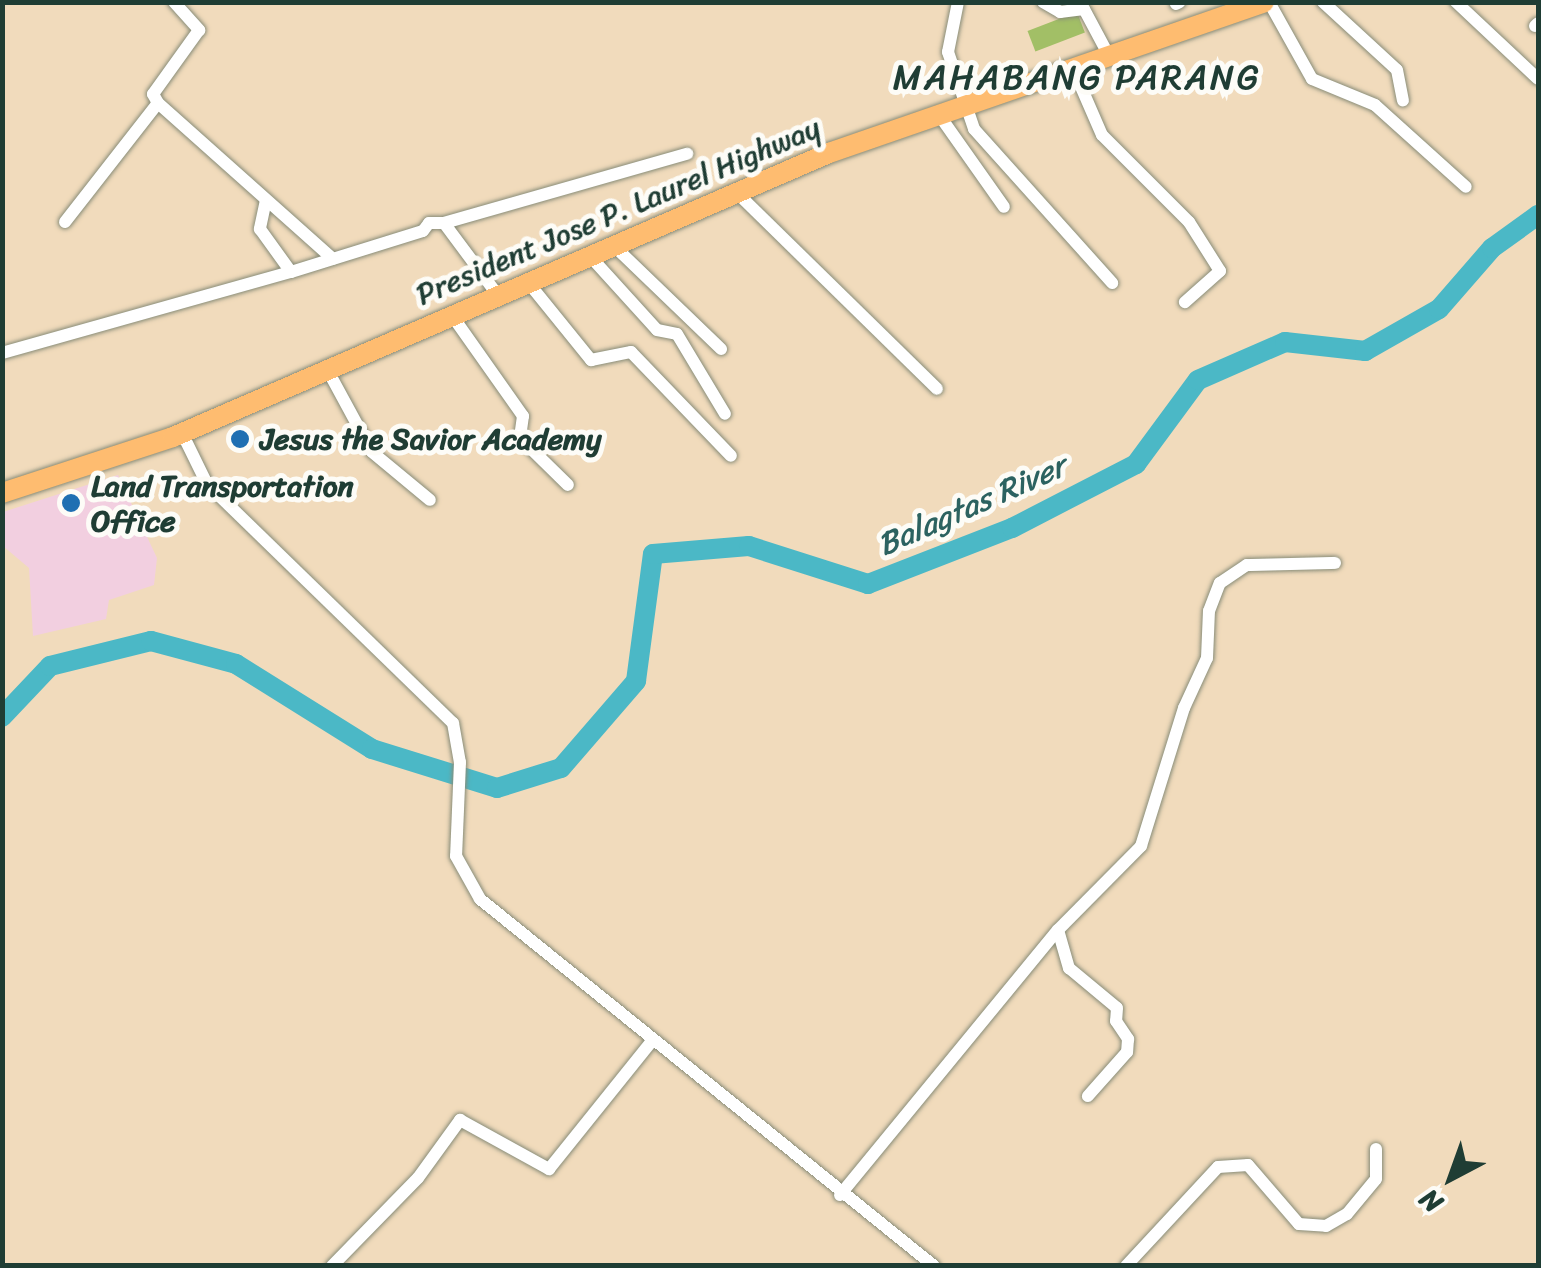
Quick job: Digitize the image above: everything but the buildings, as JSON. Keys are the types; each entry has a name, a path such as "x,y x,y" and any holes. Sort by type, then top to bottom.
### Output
{"highway":[{"name":"President Jose P. Laurel Highway","path":"2,493 182,433 734,190 937,112 1267,2"}],"street":[{"path":"174,2 199,30 153,94 158,103 332,259"},
{"path":"958,2 948,52 974,128 1016,183 1112,283"},
{"path":"1043,2 1060,12 1084,9 1108,54"},
{"path":"1267,2 1312,79 1386,113 1466,187"},
{"path":"1323,2 1397,70 1403,100"},
{"path":"1456,2 1538,79"},
{"path":"1072,66 1102,135 1189,222 1220,271 1186,302"},
{"path":"65,222 158,103"},
{"path":"937,112 1004,206"},
{"path":"2,354 687,154"},
{"path":"734,190 937,390"},
{"path":"266,200 260,230 291,272"},
{"path":"444,223 497,294"},
{"path":"613,245 721,349"},
{"path":"590,255 657,330 677,334 725,414"},
{"path":"526,280 591,360 631,352 731,456"},
{"path":"451,314 523,416 520,438 568,485"},
{"path":"327,369 372,452 430,500"},
{"path":"182,433 207,484 454,723 460,762 454,824 462,875 480,900 916,1260 934,1266"},
{"path":"840,1195 1058,930 1140,846 1184,708 1207,658 1209,611 1220,583 1247,566 1335,563"},
{"path":"1058,930 1069,968 1117,1008 1116,1021 1128,1038 1126,1052 1088,1096"},
{"path":"332,1266 418,1178 460,1120 549,1169 652,1041"},
{"path":"1126,1266 1218,1167 1248,1165 1299,1224 1326,1226 1347,1214 1376,1179 1376,1150"}],"shaded area":[{"path":"118,475 157,558 154,585 109,600 106,619 33,636 29,568 3,546 3,512"}],"green space":[{"path":"1077,12 1085,33 1035,52 1028,31"}],"waterway":[{"name":"Balagtas River","path":"2,717 50,666 151,641 236,664 372,749 497,788 561,768 636,681 653,554 749,546 868,584 1012,528 1136,464 1198,380 1285,342 1365,351 1439,309 1492,248 1538,215"}],"place":[{"name":"Jesus the Savior Academy","path":"240,439"},
{"name":"Land Transportation Office","path":"71,503"}],"district":[{"name":"MAHABANG PARANG","path":"1077,77"}]}
